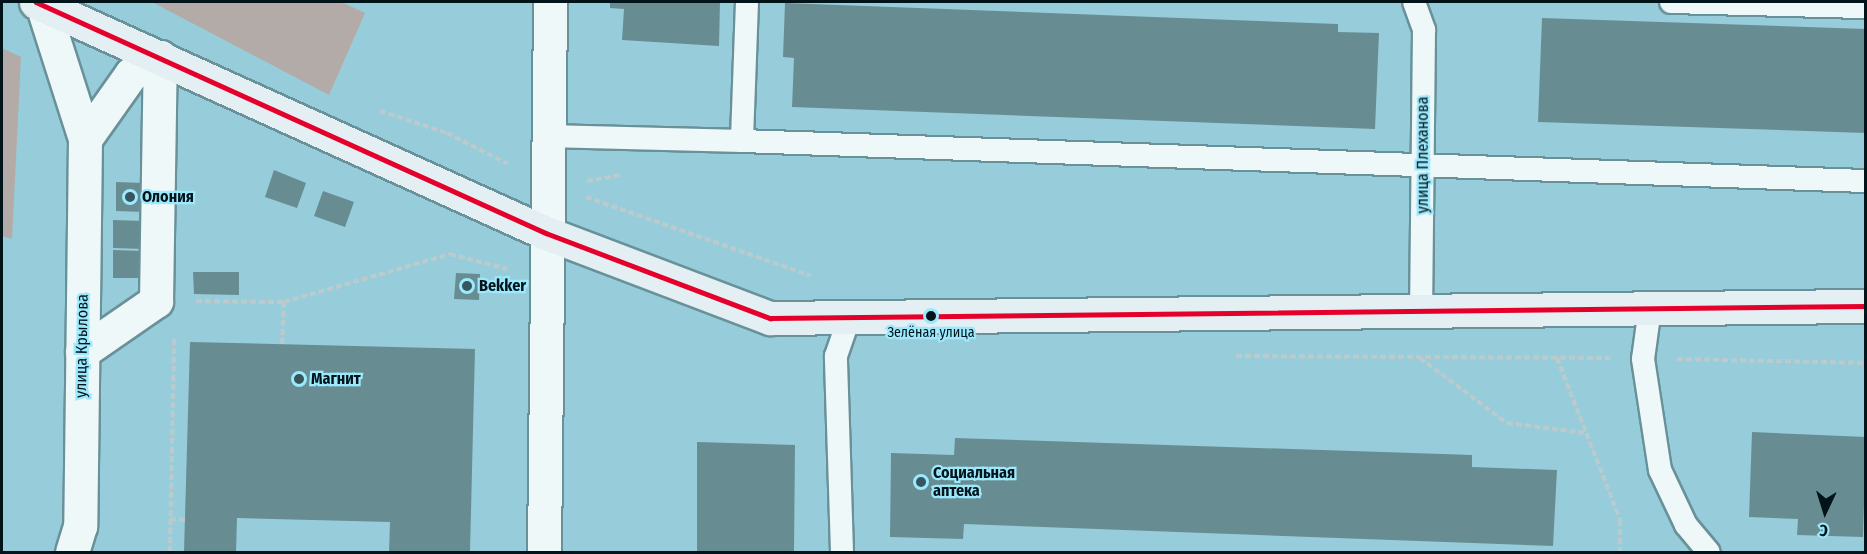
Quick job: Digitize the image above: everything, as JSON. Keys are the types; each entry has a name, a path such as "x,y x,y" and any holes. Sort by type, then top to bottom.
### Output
{"main road":[{"path":"39,3 546,233 770,318 848,321 1421,309 1866,306"}],"street":[{"path":"544,552 545,278 550,2"},
{"name":"улица Крылова","path":"39,3 85,139 80,526 72,552"},
{"path":"85,139 131,74 160,57"},
{"path":"82,352 156,301 160,57"}],"lane":[{"path":"742,141 747,2"},
{"name":"улица Плеханова","path":"1414,2 1424,30 1421,309"},
{"path":"1671,2 1866,7"},
{"path":"548,136 1866,181"},
{"path":"1650,308 1643,359 1660,470 1686,525 1710,552"},
{"path":"842,552 836,356 848,321"}],"path":[{"path":"372,109 447,133 514,167"},
{"path":"604,202 816,277"},
{"path":"156,301 284,302 450,254 545,278"},
{"path":"282,344 284,302"},
{"path":"1419,357 1507,423 1586,433"},
{"path":"1557,358 1620,520 1620,552"},
{"path":"170,519 185,520"}],"shaded area":[{"path":"152,2 341,2 365,13 329,95"},
{"path":"2,48 21,57 12,239 2,236"}],"building":[{"path":"610,2 720,2 719,46 622,40 624,9 610,8"},
{"path":"785,3 1338,24 1338,32 1379,33 1375,129 792,107 794,58 783,57"},
{"path":"1542,18 1866,29 1866,133 1538,122"},
{"path":"274,170 306,183 297,208 265,197"},
{"name":"Олония","path":"116,182 145,183 145,212 116,211"},
{"path":"323,191 354,202 345,227 314,216"},
{"path":"113,220 144,221 144,249 113,248"},
{"path":"113,250 144,251 143,278 113,278"},
{"path":"193,272 239,272 239,295 194,294"},
{"name":"Bekker","path":"456,273 480,274 479,300 454,299"},
{"path":"190,342 475,349 470,552 389,552 390,522 237,518 236,552 184,552"},
{"path":"1752,432 1866,437 1863,537 1797,535 1798,519 1749,517"},
{"path":"955,438 1472,455 1472,467 1557,470 1553,546 964,524 963,539 890,537 891,453 954,455"},
{"path":"697,442 795,445 794,552 697,552"}],"transit line":[{"path":"36,2 546,233 770,318 1866,306"}],"place":[{"name":"Олония","path":"130,197"},
{"name":"Bekker","path":"467,286"},
{"name":"Зелёная улица","path":"931,316"},
{"name":"Магнит","path":"299,379"},
{"name":"Социальная аптека","path":"921,482"}]}
